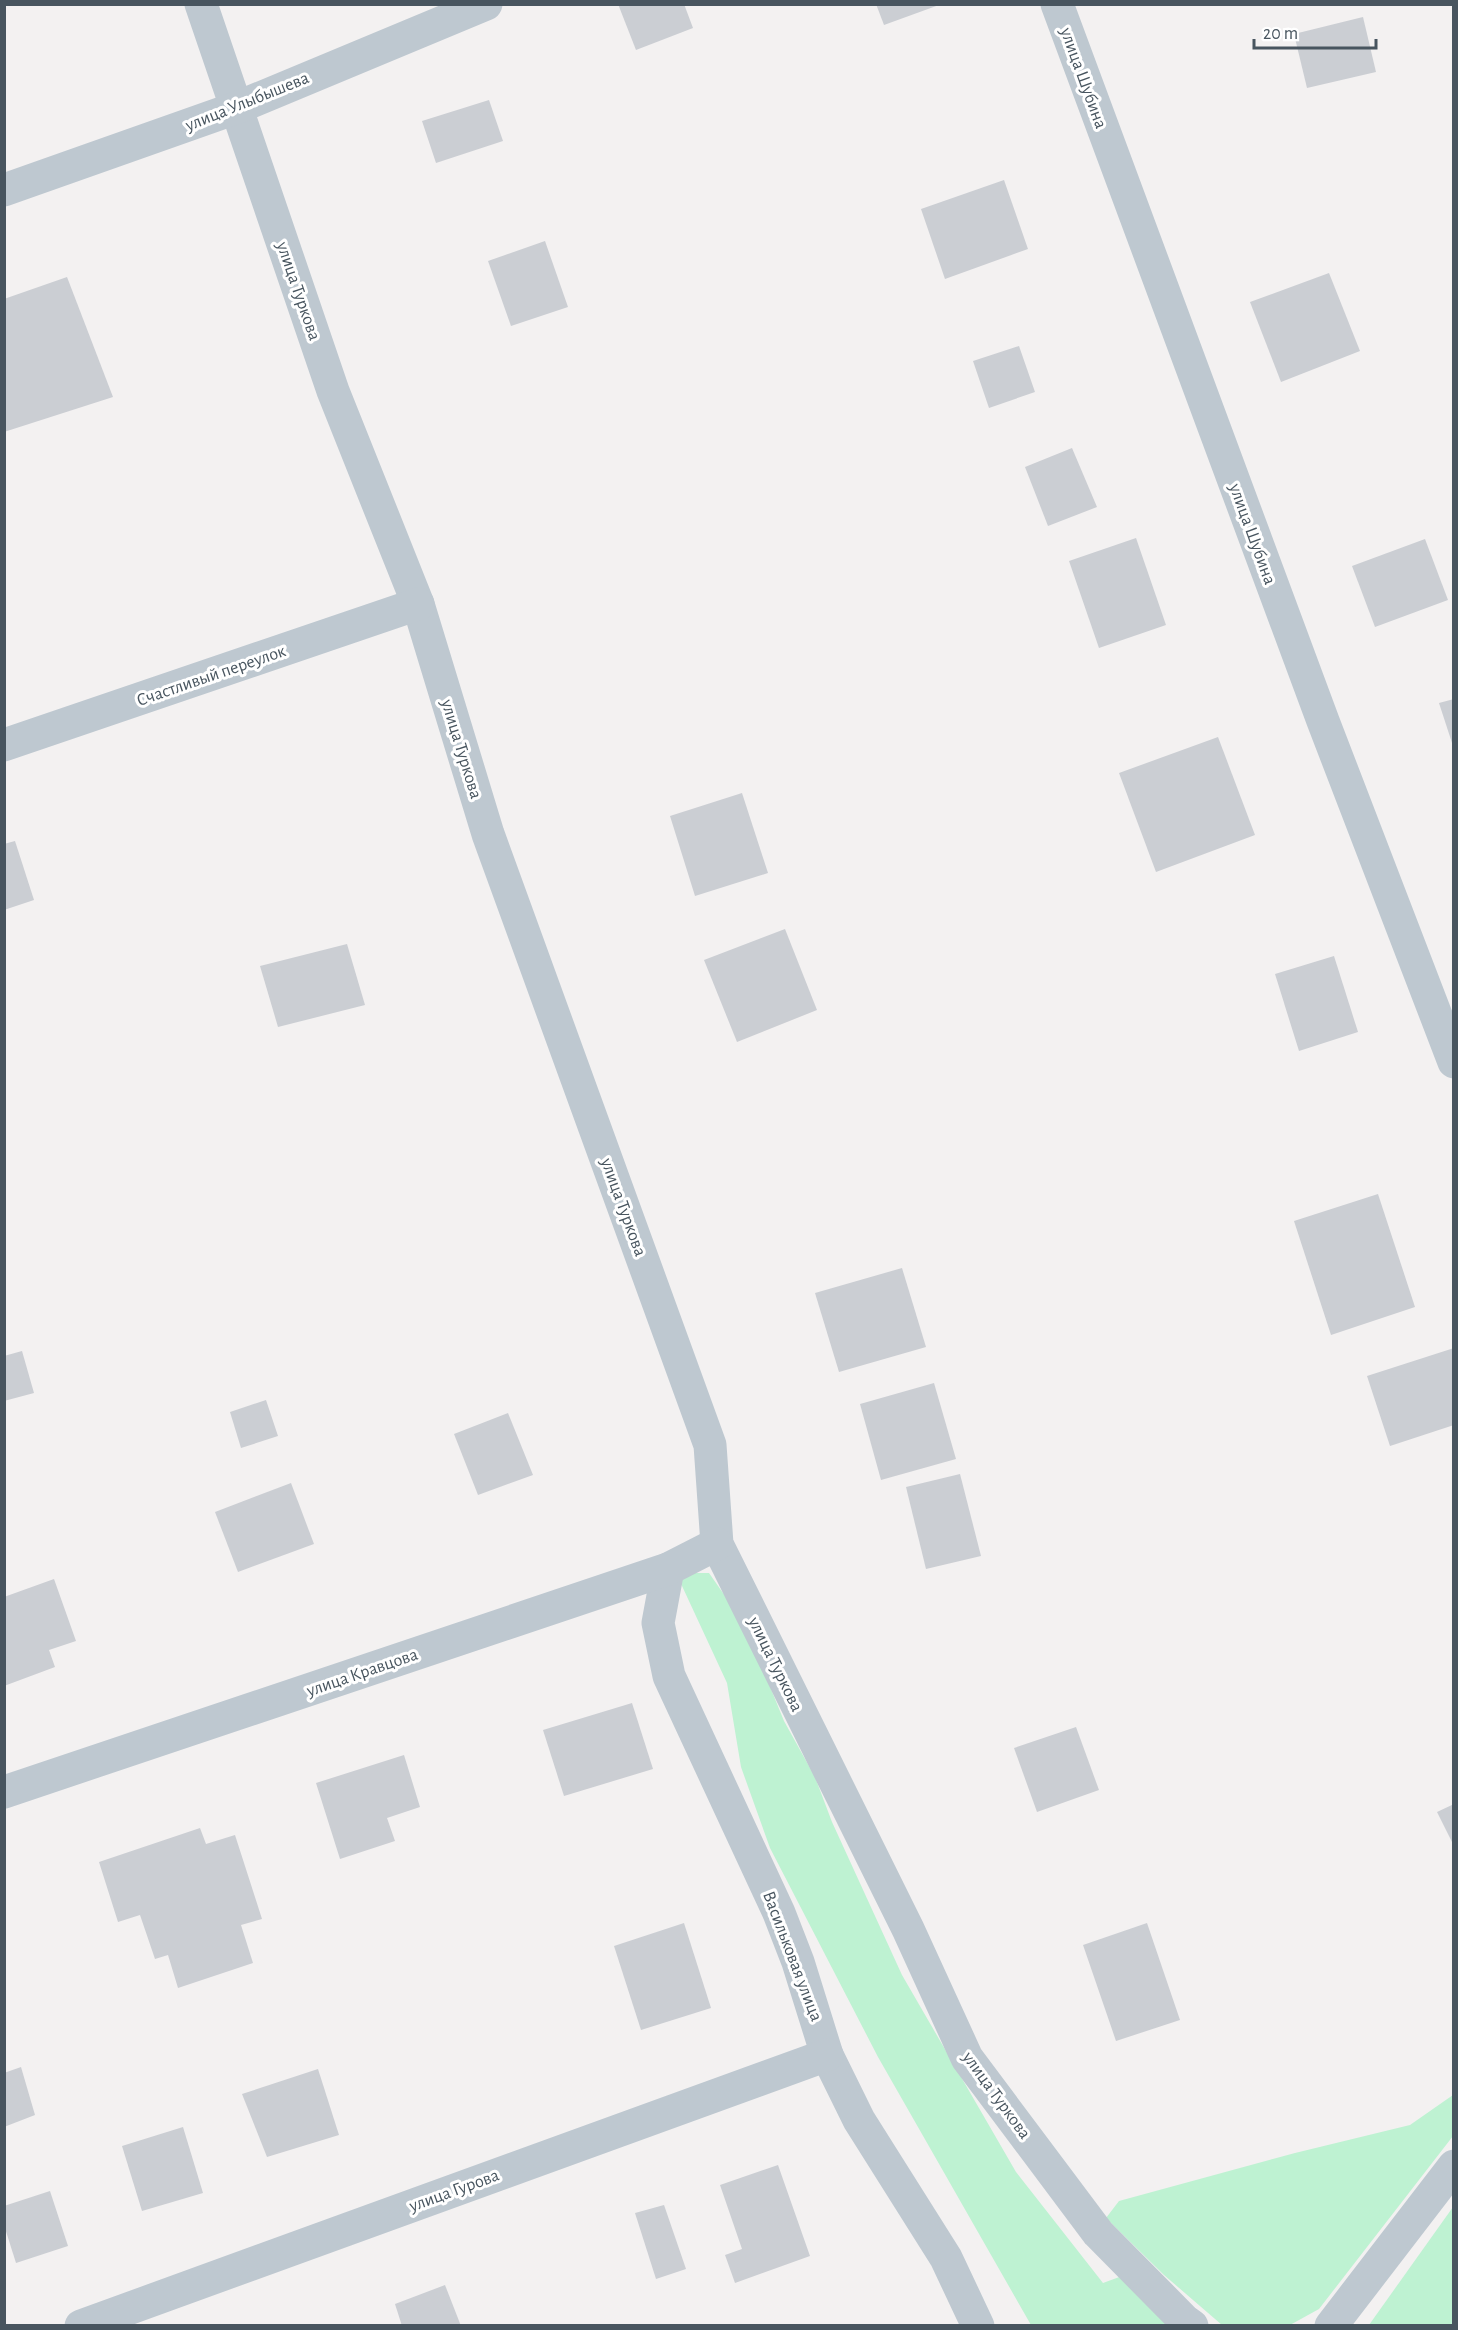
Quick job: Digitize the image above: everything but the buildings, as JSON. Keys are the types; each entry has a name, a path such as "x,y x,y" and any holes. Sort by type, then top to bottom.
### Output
{"street":[{"name":"улица Туркова","path":"201,4 333,391 418,604 489,834 711,1445 717,1544 908,1929 968,2058 1098,2233 1185,2321 1192,2325"},
{"name":"улица Улыбышева","path":"4,190 236,108 486,4"},
{"name":"улица Шубина","path":"1057,4 1323,722 1454,1062"},
{"name":"Счастливый переулок","path":"4,745 418,604"},
{"name":"улица Кравцова","path":"4,1792 668,1569 717,1544"},
{"name":"Васильковая улица","path":"668,1569 658,1623 669,1676 779,1913 798,1962 828,2055 860,2120 946,2258 978,2325"},
{"name":"улица Гурова","path":"81,2325 828,2055"},
{"path":"1331,2325 1454,2166"}],"green space":[{"path":"676,1573 709,1573 744,1623 784,1721 815,1777 832,1822 902,1975 1016,2172 1103,2283 1122,2276 1171,2325 1031,2325 878,2057 770,1848 741,1767 727,1683"},
{"path":"1453,2095 1453,2136 1319,2309 1290,2325 1222,2325 1164,2275 1106,2218 1119,2201 1295,2153 1410,2125"},
{"path":"1453,2207 1453,2325 1369,2325"}]}
